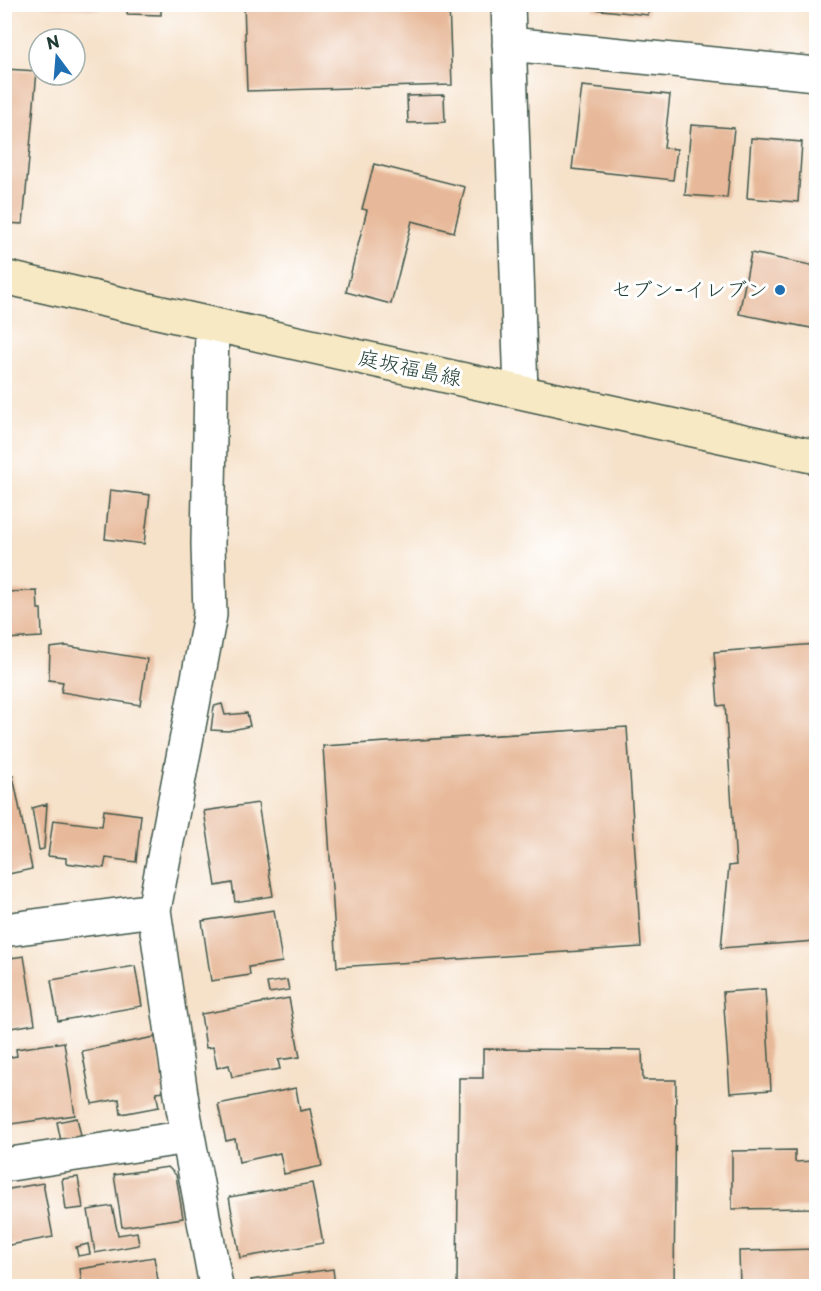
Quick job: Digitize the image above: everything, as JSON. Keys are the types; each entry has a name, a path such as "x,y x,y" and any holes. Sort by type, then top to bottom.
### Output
{"main road":[{"name":"庭坂福島線","path":"4,278 212,326 522,391 816,457"}],"street":[{"path":"508,4 522,391"},
{"path":"509,44 816,74"},
{"path":"212,326 208,544 210,615 154,910 188,1137 216,1287"},
{"path":"4,930 154,910"},
{"path":"4,1165 188,1137"}],"building":[{"path":"42,4 102,4 101,10 42,6"},
{"path":"128,4 161,4 161,15 127,14"},
{"path":"244,4 449,4 452,85 247,91"},
{"path":"593,4 649,4 648,15 593,9"},
{"path":"5,69 27,70 27,87 36,87 23,224 5,223"},
{"path":"582,86 670,95 664,148 677,149 673,180 572,169"},
{"path":"444,95 445,122 408,123 407,96"},
{"path":"691,125 734,128 727,198 685,195"},
{"path":"751,138 802,142 798,202 747,198"},
{"path":"374,164 465,187 454,232 412,221 391,304 346,292 367,210 362,209"},
{"name":"セブン-イレブン","path":"751,253 816,266 816,329 739,314"},
{"path":"110,490 150,495 144,544 105,539"},
{"path":"37,591 38,609 41,609 42,637 4,639 4,592"},
{"path":"816,644 816,941 721,948 729,866 736,865 725,705 718,706 714,652"},
{"path":"66,646 147,659 140,705 61,692 63,682 49,680 50,648"},
{"path":"222,704 225,715 247,713 250,726 228,731 211,730 214,706"},
{"path":"627,727 641,947 337,967 323,746"},
{"path":"13,776 32,869 4,875 4,778"},
{"path":"258,803 273,896 235,902 232,883 216,886 204,811"},
{"path":"47,804 44,849 39,850 32,808"},
{"path":"104,810 141,815 136,862 106,858 104,868 66,863 66,858 48,856 53,820 102,826"},
{"path":"274,910 282,962 249,967 250,975 211,981 202,921"},
{"path":"24,956 35,1024 4,1029 4,959"},
{"path":"135,966 142,1006 58,1021 51,980"},
{"path":"287,980 289,990 269,993 267,983"},
{"path":"765,989 771,1090 730,1093 723,992"},
{"path":"289,998 300,1057 278,1060 280,1069 232,1077 229,1065 217,1068 213,1047 206,1048 201,1014"},
{"path":"155,1037 165,1091 156,1092 159,1107 121,1114 119,1099 92,1104 82,1051"},
{"path":"64,1042 75,1115 4,1125 4,1058 17,1056 16,1049"},
{"path":"483,1049 642,1050 643,1080 676,1080 674,1286 457,1286 459,1078 483,1078"},
{"path":"296,1088 300,1111 310,1109 322,1166 284,1174 280,1153 239,1162 235,1139 226,1141 218,1104"},
{"path":"77,1118 81,1136 61,1141 57,1122"},
{"path":"795,1150 795,1162 814,1161 815,1208 732,1209 732,1151"},
{"path":"168,1167 176,1175 183,1218 122,1227 114,1175"},
{"path":"78,1177 83,1208 66,1210 62,1179"},
{"path":"43,1183 53,1237 4,1246 4,1190"},
{"path":"312,1183 323,1243 240,1258 229,1197"},
{"path":"112,1206 118,1235 137,1232 139,1245 95,1253 88,1210"},
{"path":"88,1244 90,1254 78,1256 76,1247"},
{"path":"816,1249 816,1286 740,1286 739,1251"},
{"path":"154,1257 159,1286 82,1286 80,1269"},
{"path":"333,1269 335,1286 252,1286 251,1280"}],"place":[{"name":"セブン-イレブン","path":"780,290"}]}
